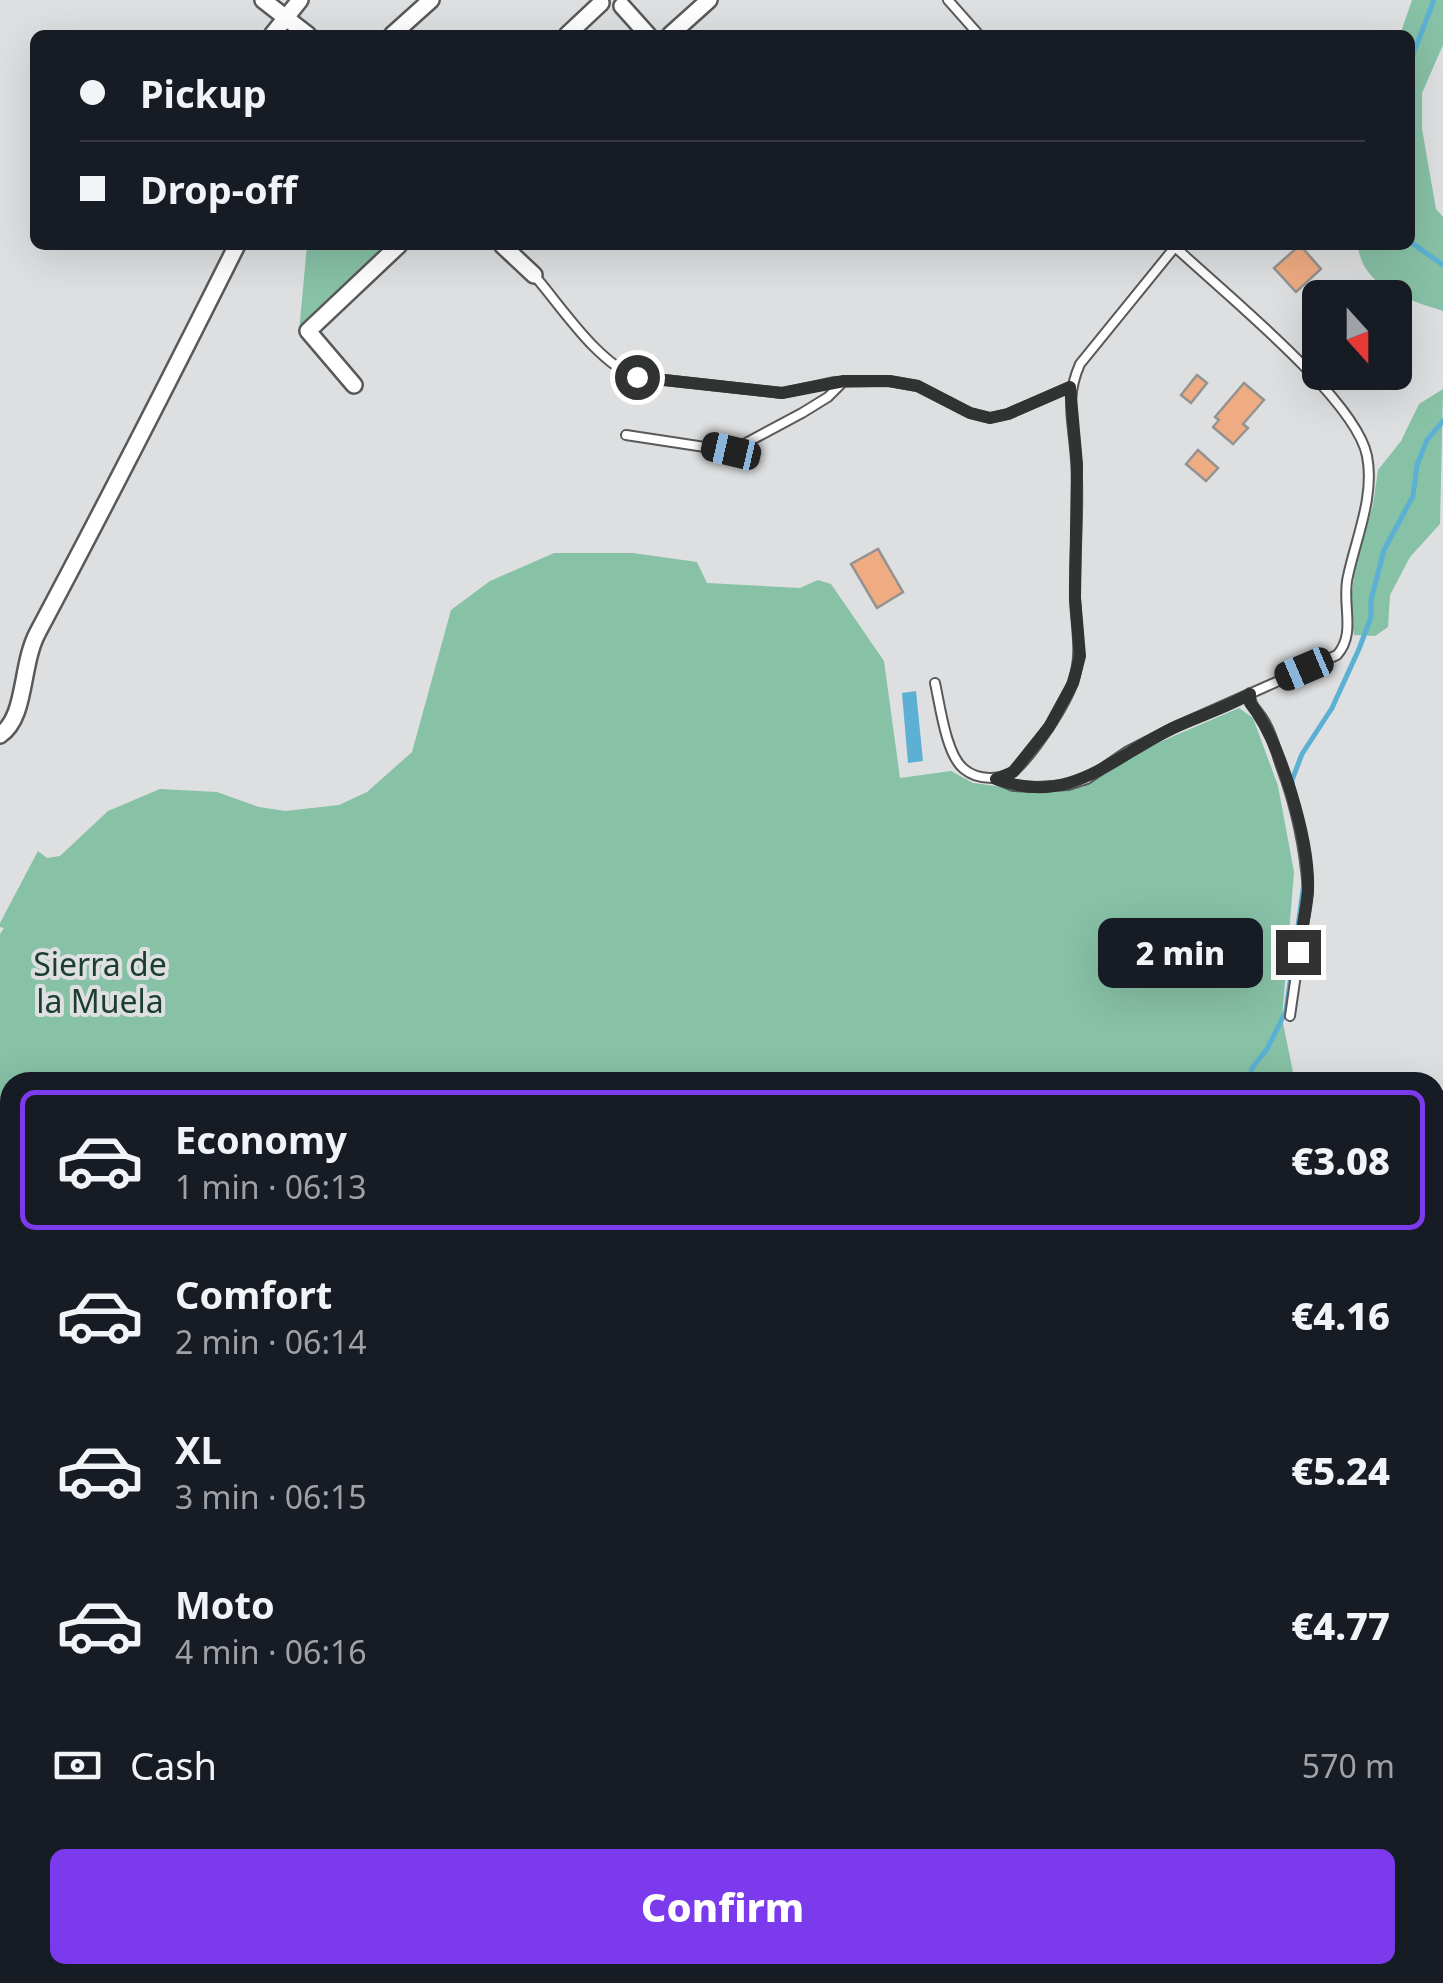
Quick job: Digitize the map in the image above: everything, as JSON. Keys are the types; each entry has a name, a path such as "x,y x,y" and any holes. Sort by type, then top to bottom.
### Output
{"street":[{"path":"263,0 302,30"},
{"path":"275,30 300,0"},
{"path":"398,30 431,0"},
{"path":"676,30 709,0"},
{"path":"571,30 601,2 611,9 624,3 644,30"},
{"path":"0,735 14,725 28,650 235,250"},
{"path":"354,385 308,331 393,250"},
{"path":"507,250 534,275"}],"lane":[{"path":"948,0 975,30"},
{"path":"996,779 1013,772 1049,727 1073,683 1080,656 1075,598 1077,464 1070,387 1080,364 1171,250"},
{"path":"935,684 954,756 964,770 1013,786 1037,788 1087,779 1128,751 1337,655 1346,646 1346,581 1368,488 1367,456 1350,422 1322,388 1244,306 1179,250"},
{"path":"534,275 606,359 622,372 660,381 782,393 844,381 889,381 918,386 970,413 990,418 1070,387"},
{"path":"626,434 731,451 828,397 844,381"},
{"path":"1250,694 1250,703 1264,720 1283,769 1301,831 1306,871 1308,891 1290,1016"}],"green space":[{"path":"1412,0 1443,0 1443,45 1422,93 1422,129 1436,209 1443,217 1443,311 1412,300 1412,280 1376,280 1359,250 1415,250 1415,30 1402,30"},
{"path":"307,250 388,250 299,332"},
{"path":"1443,389 1440,524 1410,557 1390,595 1388,627 1375,636 1354,635 1350,608 1356,562 1373,505 1378,470 1401,441 1419,404"},
{"name":"Sierra de la Muela","path":"554,553 633,553 697,562 707,583 800,588 818,580 831,584 884,661 900,778 951,771 973,783 1035,791 1083,787 1139,751 1239,708 1253,718 1278,786 1294,872 1282,1018 1293,1072 0,1072 0,934 4,928 0,923 38,851 47,858 60,856 108,811 160,789 217,792 259,807 285,811 339,805 367,792 412,752 451,610 490,581"}],"water":[{"path":"916,691 923,761 908,763 902,693"}],"building":[{"path":"1294,250 1304,250 1321,269 1309,280 1302,280 1296,292 1274,268"},
{"path":"1197,375 1207,383 1191,403 1181,395"},
{"path":"1244,383 1264,400 1243,424 1248,428 1233,444 1213,427 1219,420 1215,417"},
{"path":"1198,450 1218,468 1206,481 1186,464"},
{"path":"878,549 903,592 877,608 851,564"}],"waterway":[{"path":"1415,49 1434,0"},
{"path":"1415,245 1443,265"},
{"path":"1294,797 1292,780 1302,754 1332,708 1359,649 1371,617 1371,600 1384,550 1413,496 1417,465 1427,440 1443,421"},
{"path":"1251,1072 1286,1011 1304,883"}],"route":[{"path":"637,377 782,393 844,381 889,381 918,386 970,413 990,418 1070,387 1077,464 1075,598 1080,656 1073,683 1049,727 1013,772 996,779 1013,786 1037,788 1087,779 1128,751 1250,694 1250,703 1264,720 1283,769 1301,831 1308,891 1298,952"}]}
